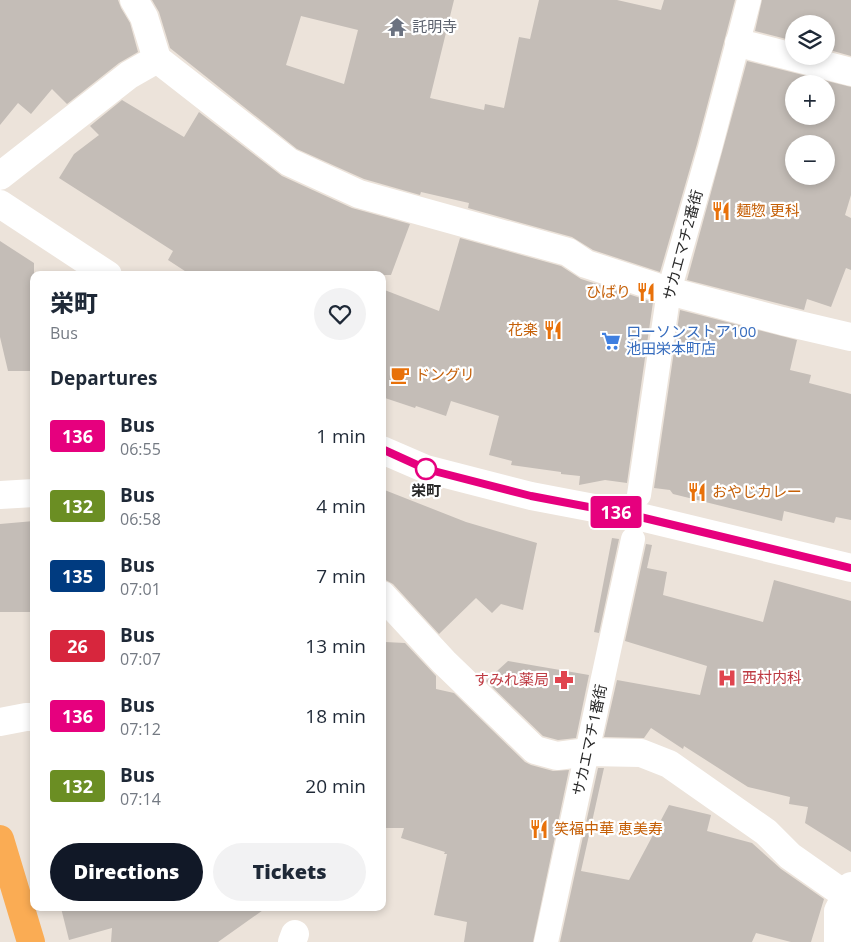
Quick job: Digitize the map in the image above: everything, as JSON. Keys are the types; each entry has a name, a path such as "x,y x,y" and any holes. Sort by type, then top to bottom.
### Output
{"highway":[{"path":"0,839 30,942"}],"street":[{"path":"134,0 144,17 157,59 289,162 359,194 568,252 586,264 669,291 851,337"},
{"name":"サカエマチ2番街","path":"639,495 669,291 750,0"},
{"path":"739,43 851,72"},
{"path":"0,176 129,75 157,59"},
{"path":"0,204 102,271"},
{"path":"386,452 426,469 531,496 636,516 851,568"},
{"path":"0,495 30,493"},
{"name":"サカエマチ1番街","path":"546,942 633,539"},
{"path":"386,599 444,662 535,750 557,756 588,752 641,753 669,764 766,832 790,856 849,894 838,911 838,942"},
{"path":"0,722 30,717"}],"building":[{"path":"0,0 118,0 130,23 138,52 119,63 67,104 52,89 31,114 18,103 0,125"},
{"path":"152,0 454,0 430,98 484,110 485,104 504,108 519,37 530,39 539,0 617,0 661,10 664,0 735,0 697,144 660,272 593,250 572,237 468,208 469,203 421,192 420,195 364,179 297,149 170,48 159,12","holes":["301,16 358,30 344,84 286,65"]},
{"path":"762,0 851,0 851,56 835,52 835,15 785,15 785,39 755,31"},
{"path":"747,61 803,75 785,75 785,125 835,125 835,83 851,87 851,195 845,215 851,218 851,270 846,268 831,307 807,299 804,310 687,280"},
{"path":"122,100 184,137 199,112 282,176 352,208 410,224 391,275 386,275 386,271 185,271 168,260 173,251 59,178 74,154 99,135 90,126"},
{"path":"460,238 561,266 581,279 653,302 627,483 605,480 579,485 580,476 511,465 512,461 489,455 499,416 451,401 446,416 386,398 386,291 439,311"},
{"path":"0,241 34,263 34,271 30,271 30,371 8,371 0,337"},
{"path":"680,310 797,340 790,370 811,375 809,383 851,394 851,520 836,517 834,523 784,511 782,521 673,494 670,490 654,488"},
{"path":"386,491 466,522 537,543 523,610 501,604 492,613 476,598 439,634 393,584 386,580"},
{"path":"30,521 30,612 0,612 0,524"},
{"path":"612,538 619,539 599,633 594,632"},
{"path":"646,544 652,545 647,568 667,572 663,595 763,622 774,580 851,601 851,852 805,823 808,807 789,804 790,797 748,787 684,746 683,749 651,728 644,738 604,737 617,680 700,695 707,666 625,641"},
{"path":"386,642 405,643 436,676 436,689 454,693 525,762 553,771 569,770 533,942 464,942 467,922 434,915 447,854 401,838 404,828 386,828"},
{"path":"508,661 589,675 576,738 558,740 543,736 486,681"},
{"path":"598,768 604,768 581,871 629,880 669,805 711,815 707,831 752,843 781,869 824,899 811,942 791,942 756,933 752,942 560,942"},
{"path":"62,911 262,911 218,942 111,942 112,928 69,940"}],"bus line":[{"name":"136","path":"386,451 426,469 531,496 636,516 851,568"}],"place":[{"name":"託明寺","path":"397,27"},
{"name":"麺惣 更科","path":"721,211"},
{"name":"ひばり","path":"646,292"},
{"name":"花楽","path":"553,330"},
{"name":"ローソンストア100 池田栄本町店","path":"611,341"},
{"name":"ドングリ","path":"400,375"},
{"name":"栄町","path":"426,469"},
{"name":"おやじカレー","path":"697,492"},
{"name":"西村内科","path":"727,678"},
{"name":"すみれ薬局","path":"564,680"},
{"name":"笑福中華 恵美寿","path":"539,829"}]}
